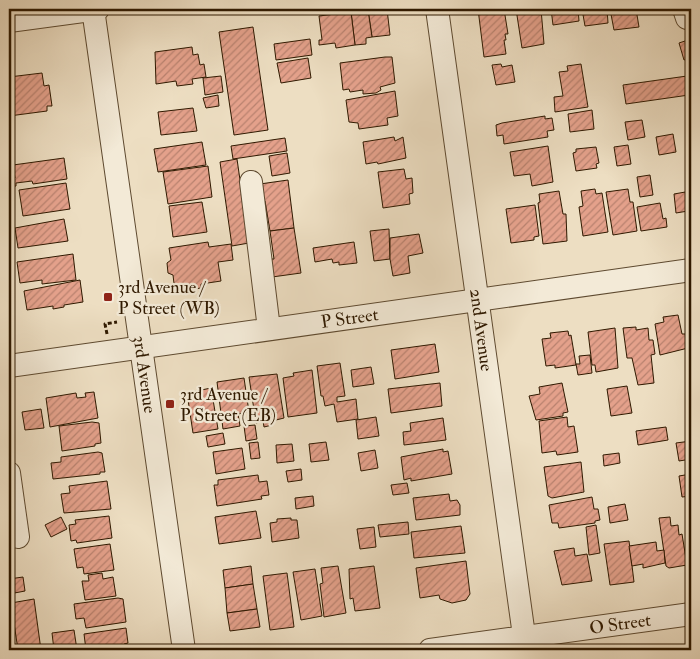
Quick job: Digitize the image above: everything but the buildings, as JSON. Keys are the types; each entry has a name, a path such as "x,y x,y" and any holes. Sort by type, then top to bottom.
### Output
{"street":[{"name":"3rd Avenue","path":"93,9 184,650"},
{"path":"9,21 98,9"},
{"name":"2nd Avenue","path":"436,9 525,643"},
{"path":"251,182 269,329"},
{"name":"P Street","path":"9,366 691,270"},
{"path":"9,473 18,537"},
{"name":"O Street","path":"430,650 525,643 691,614"}],"path":[{"path":"105,324 117,322"}],"place":[{"name":"3rd Avenue / P Street (WB)","path":"108,297"},
{"name":"3rd Avenue / P Street (EB)","path":"170,404"}]}
